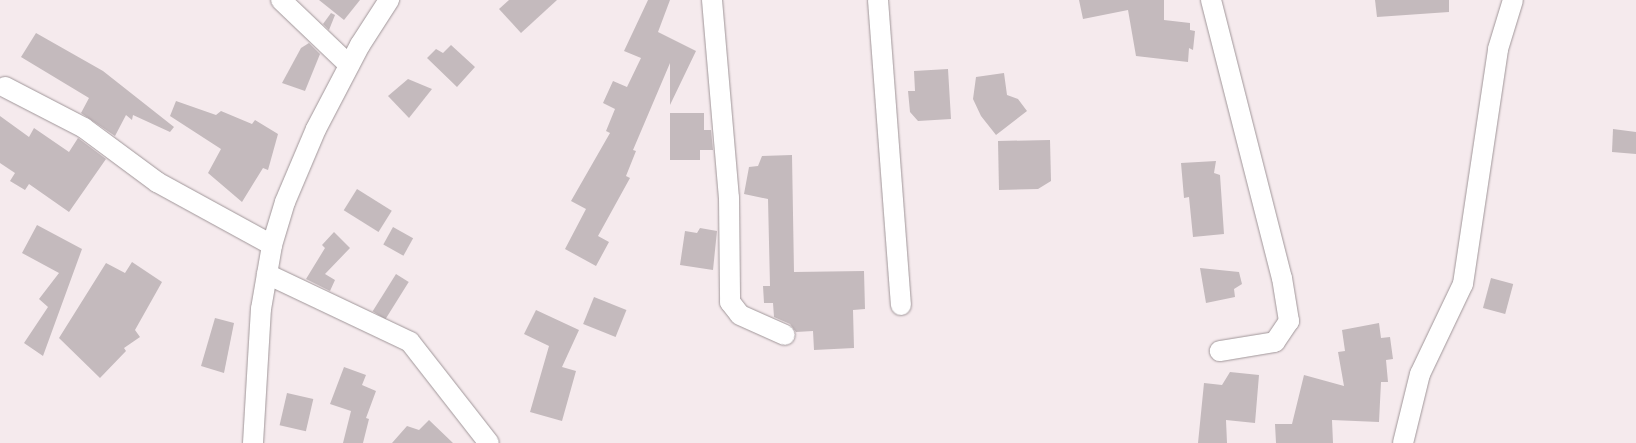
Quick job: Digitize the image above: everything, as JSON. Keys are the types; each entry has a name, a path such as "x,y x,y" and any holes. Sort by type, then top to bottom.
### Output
{"street":[{"path":"281,0 350,65"},
{"path":"254,443 262,309 272,245 285,202 316,129 350,65 389,0"},
{"path":"712,0 729,198 730,302 740,315 785,335"},
{"path":"878,0 901,305"},
{"path":"1211,0 1282,278 1289,321 1276,342 1220,351"},
{"path":"1403,443 1420,374 1463,284 1498,48 1513,0"},
{"path":"5,87 84,128 157,182 272,245"},
{"path":"267,274 410,342 489,443"}],"building":[{"path":"319,0 360,0 344,20"},
{"path":"509,0 557,0 521,33 499,9"},
{"path":"648,0 670,0 658,32 696,51 670,105 670,63 633,150 636,151 626,176 630,178 598,236 609,242 596,266 565,249 586,209 571,201 610,133 606,131 615,109 603,103 613,81 627,87 641,58 624,51"},
{"path":"1079,0 1164,0 1164,20 1190,23 1190,30 1195,31 1193,50 1189,48 1188,62 1136,56 1128,10 1083,19"},
{"path":"1375,0 1449,0 1449,12 1377,17"},
{"path":"331,13 335,15 329,30 323,24"},
{"path":"36,33 103,71 174,127 170,132 133,115 132,120 126,115 115,136 81,113 89,98 21,57"},
{"path":"309,43 320,54 305,91 282,83 301,48"},
{"path":"451,45 475,67 457,87 427,58 436,49 443,53"},
{"path":"948,69 951,119 918,121 910,112 908,91 915,91 914,71"},
{"path":"1004,73 1007,95 1018,99 1027,111 996,135 981,116 973,99 976,77"},
{"path":"408,79 432,89 409,118 388,96"},
{"path":"176,101 216,115 221,111 252,124 255,120 278,134 268,170 263,168 242,202 208,173 221,149 170,116"},
{"path":"670,113 704,113 704,130 711,130 713,150 700,150 700,160 670,160"},
{"path":"0,116 29,137 34,128 69,152 78,138 106,159 69,212 29,184 25,190 10,181 15,173 0,163"},
{"path":"1613,129 1636,132 1636,154 1612,152"},
{"path":"1050,140 1051,181 1038,189 999,190 998,141"},
{"path":"792,155 794,272 864,271 865,309 853,310 854,348 814,350 813,331 796,332 790,324 774,317 773,303 764,303 763,286 770,286 768,199 744,194 749,167 758,166 762,156"},
{"path":"1216,161 1214,173 1220,175 1224,234 1193,237 1189,197 1184,198 1181,163"},
{"path":"357,189 392,211 379,232 344,210"},
{"path":"37,225 82,249 43,356 24,343 48,307 39,299 59,273 22,253"},
{"path":"393,227 413,238 403,256 383,244"},
{"path":"700,228 717,231 713,270 680,265 685,231 697,233"},
{"path":"334,232 350,248 325,274 335,280 330,291 306,279 325,248 322,245"},
{"path":"132,262 162,282 135,330 140,337 124,348 126,351 100,378 59,338 106,263 125,273"},
{"path":"1200,268 1239,272 1242,284 1234,289 1235,297 1206,303"},
{"path":"396,274 409,282 385,319 373,311"},
{"path":"1491,278 1513,284 1505,314 1483,308"},
{"path":"594,297 626,310 616,337 583,324"},
{"path":"536,310 579,330 562,367 576,371 562,421 530,412 549,346 524,334"},
{"path":"215,318 234,323 224,373 201,366"},
{"path":"1379,323 1381,338 1390,337 1393,359 1386,360 1388,382 1381,382 1379,422 1332,420 1333,443 1276,443 1275,424 1292,424 1304,375 1344,386 1338,352 1345,351 1342,330"},
{"path":"344,367 366,375 362,385 376,391 366,418 369,419 363,443 343,443 351,411 330,404"},
{"path":"1230,372 1259,375 1255,423 1226,420 1227,443 1198,443 1204,383 1222,385"},
{"path":"287,393 313,399 306,431 280,425"},
{"path":"429,420 453,443 392,443 407,426 419,430"}]}
